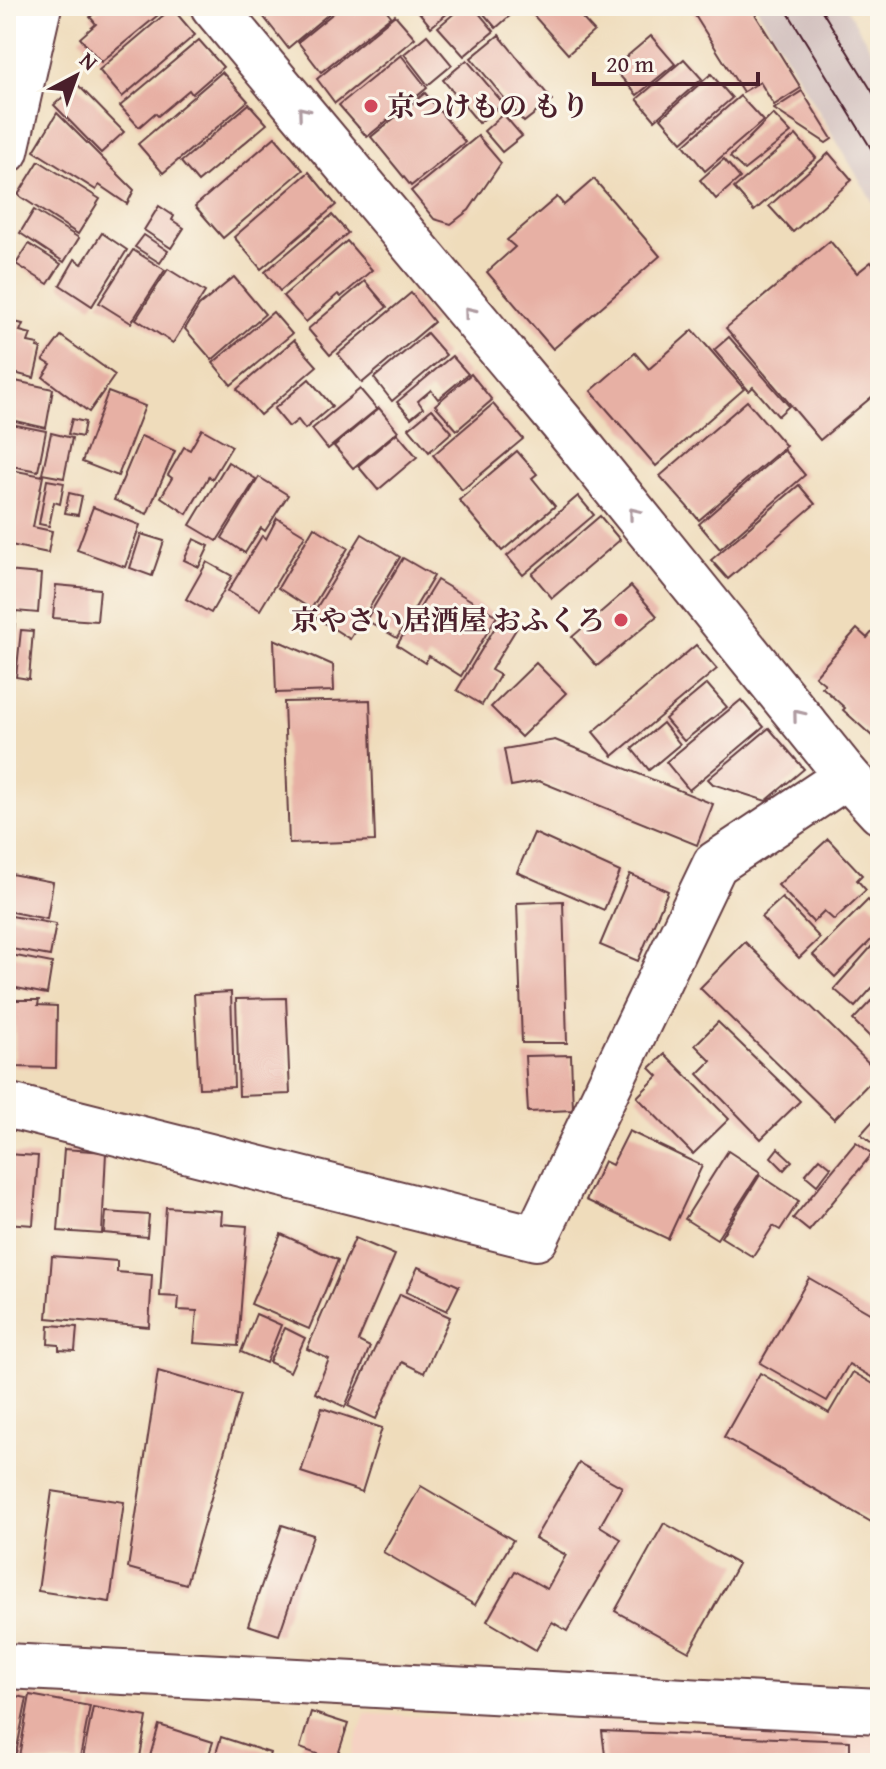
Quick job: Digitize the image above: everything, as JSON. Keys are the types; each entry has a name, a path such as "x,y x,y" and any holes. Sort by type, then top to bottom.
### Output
{"street":[{"path":"6,151 39,6"},
{"path":"213,6 562,423 847,776 880,812"},
{"path":"6,1105 536,1238 715,864 847,776"},
{"path":"6,1666 880,1711"}],"shaded area":[{"path":"756,6 845,6 880,64 880,214"},
{"path":"365,1714 880,1732 880,1763 349,1763"}],"building":[{"path":"103,6 169,6 101,62 80,38 96,24 90,17"},
{"path":"276,6 338,6 288,48 263,16"},
{"path":"342,6 383,6 391,16 321,72 298,42"},
{"path":"414,6 456,6 431,27"},
{"path":"463,6 473,6 494,31 464,56 438,27"},
{"path":"477,6 521,6 496,28"},
{"path":"571,6 594,31 568,54 527,8"},
{"path":"689,6 750,6 801,88 774,105 760,82 743,92"},
{"path":"172,8 195,35 122,97 99,70"},
{"path":"395,15 415,38 335,103 317,79"},
{"path":"427,35 452,65 428,85 404,54"},
{"path":"499,35 552,100 524,122 471,58"},
{"path":"651,36 675,64 637,95 613,68"},
{"path":"199,40 223,67 192,94 189,90 158,116 155,113 139,127 120,106"},
{"path":"401,55 427,88 367,137 339,105"},
{"path":"684,59 702,79 655,120 637,99"},
{"path":"467,60 503,103 479,123 443,80"},
{"path":"222,72 248,101 163,173 138,144"},
{"path":"711,74 732,98 682,142 661,118"},
{"path":"77,84 124,132 101,153 54,105"},
{"path":"802,91 832,139 826,143 774,109"},
{"path":"425,93 465,142 411,186 371,137"},
{"path":"740,96 763,121 705,171 684,145"},
{"path":"249,104 267,124 198,182 181,162"},
{"path":"57,113 134,190 127,204 99,185 96,190 34,151"},
{"path":"503,114 522,136 502,152 484,131"},
{"path":"773,114 791,133 744,170 730,157"},
{"path":"796,135 816,158 754,211 734,188"},
{"path":"478,136 501,163 469,210 451,224 434,219 411,191"},
{"path":"275,137 303,170 223,238 195,206"},
{"path":"829,153 852,180 793,232 769,206"},
{"path":"724,159 740,178 716,199 700,180"},
{"path":"39,161 100,199 78,234 18,195"},
{"path":"309,172 336,205 261,269 234,237"},
{"path":"594,179 660,256 553,349 487,272 515,247 507,240 557,197 564,205"},
{"path":"159,206 174,216 172,220 184,228 171,248 144,230"},
{"path":"34,210 79,238 64,262 20,233"},
{"path":"332,215 348,233 280,291 265,272"},
{"path":"102,233 127,250 92,306 60,285 75,259 82,264"},
{"path":"144,235 168,251 160,263 135,247"},
{"path":"347,241 372,270 306,322 283,296"},
{"path":"830,241 857,273 871,262 880,273 880,390 820,440 726,328"},
{"path":"29,244 61,264 48,284 16,264"},
{"path":"133,250 165,270 131,323 99,303"},
{"path":"168,269 205,292 173,343 136,319"},
{"path":"234,277 265,314 212,360 185,329 199,306"},
{"path":"365,281 387,307 330,355 308,329"},
{"path":"411,293 434,322 362,383 338,354"},
{"path":"273,312 292,334 231,385 213,363"},
{"path":"6,320 23,324 20,331 31,334 28,342 41,348 34,378 6,371"},
{"path":"693,330 744,389 656,466 591,391 635,353 649,369"},
{"path":"427,333 446,355 392,401 374,378"},
{"path":"61,336 115,375 89,412 43,377 51,365 43,360"},
{"path":"729,337 789,406 778,416 753,387 749,391 714,350"},
{"path":"294,340 317,366 260,415 237,389"},
{"path":"452,356 468,374 438,399 431,390 418,401 423,408 411,418 397,402"},
{"path":"471,374 492,400 457,430 435,405"},
{"path":"6,379 53,389 46,428 6,419"},
{"path":"309,379 332,406 305,429 298,420 289,427 274,409"},
{"path":"360,389 377,409 328,449 312,429"},
{"path":"108,392 145,406 118,476 82,462"},
{"path":"747,401 786,446 699,520 660,476"},
{"path":"493,404 523,439 462,490 433,455"},
{"path":"379,408 398,431 353,468 334,446"},
{"path":"432,409 452,432 429,452 409,428"},
{"path":"72,419 85,422 82,437 68,434"},
{"path":"6,423 46,431 38,471 6,465"},
{"path":"202,429 232,446 212,479 209,476 187,514 161,497 172,478 168,475 184,447 190,450"},
{"path":"51,433 72,438 64,478 42,474"},
{"path":"397,433 417,457 378,490 358,466"},
{"path":"141,436 175,451 147,514 114,500"},
{"path":"784,450 805,475 720,549 699,524"},
{"path":"517,451 537,474 532,478 555,506 502,551 459,500"},
{"path":"228,462 256,479 217,541 190,525"},
{"path":"6,469 43,476 33,527 52,531 48,553 6,544"},
{"path":"259,477 288,495 265,531 261,528 245,553 222,538"},
{"path":"47,480 64,483 60,504 54,502 49,526 39,524"},
{"path":"799,485 815,504 728,579 711,560"},
{"path":"69,493 82,496 78,515 65,513"},
{"path":"578,496 594,515 523,575 507,556"},
{"path":"93,507 140,525 125,567 77,550"},
{"path":"600,516 620,540 552,598 532,574"},
{"path":"277,518 305,535 260,610 228,591 262,536 266,539"},
{"path":"314,527 348,548 311,609 278,588"},
{"path":"141,534 164,541 152,576 130,568"},
{"path":"362,534 400,557 350,639 312,615"},
{"path":"194,539 209,546 199,567 184,560"},
{"path":"403,558 434,576 397,638 366,620"},
{"path":"207,562 232,576 211,613 186,599"},
{"path":"6,571 41,574 38,613 16,611 10,676 6,676"},
{"path":"437,580 497,616 461,676 429,656 425,663 397,645"},
{"path":"56,585 100,589 97,621 53,618"},
{"path":"631,586 657,616 597,666 572,637"},
{"path":"502,616 518,626 491,670 500,675 482,705 457,690"},
{"path":"857,629 867,638 873,631 880,636 880,728 872,736 843,710 845,708 822,687 825,684 815,676"},
{"path":"21,630 33,631 29,679 16,677"},
{"path":"274,639 333,665 334,691 276,693"},
{"path":"696,645 717,669 613,756 593,732"},
{"path":"536,663 566,693 521,737 491,707"},
{"path":"707,684 727,707 684,741 665,719"},
{"path":"370,700 375,841 289,844 284,702"},
{"path":"741,700 764,727 689,790 666,762"},
{"path":"663,723 680,744 649,770 632,749"},
{"path":"769,728 804,769 766,801 713,784 708,779"},
{"path":"555,740 713,804 697,845 539,781 511,786 504,749"},
{"path":"534,833 620,872 604,910 517,872"},
{"path":"828,839 862,875 857,880 866,890 834,920 824,911 813,922 778,885"},
{"path":"6,873 53,882 47,919 6,911"},
{"path":"630,874 668,891 638,961 600,945"},
{"path":"782,898 820,938 799,958 761,917"},
{"path":"868,900 880,912 880,931 835,977 813,955"},
{"path":"563,901 567,1043 522,1043 517,903"},
{"path":"6,915 56,924 50,956 6,948"},
{"path":"880,937 880,979 855,1007 834,989"},
{"path":"745,942 879,1073 834,1119 700,988"},
{"path":"6,954 52,963 47,994 6,986"},
{"path":"231,992 234,1087 199,1088 194,994"},
{"path":"6,993 11,993 10,1052 6,1052"},
{"path":"286,998 290,1094 239,1096 236,999"},
{"path":"15,1000 39,1000 38,1005 57,1006 56,1068 15,1067"},
{"path":"871,1001 880,1009 880,1047 853,1020"},
{"path":"718,1022 800,1101 761,1139 698,1074 711,1061 695,1045"},
{"path":"665,1054 729,1119 693,1154 637,1097 658,1076 650,1068"},
{"path":"571,1055 573,1110 528,1112 525,1056"},
{"path":"880,1113 880,1150 861,1134"},
{"path":"629,1131 702,1166 668,1239 586,1200 604,1161 612,1165"},
{"path":"856,1142 872,1154 809,1231 793,1218"},
{"path":"778,1148 792,1161 784,1170 771,1157"},
{"path":"64,1149 106,1152 102,1234 58,1231"},
{"path":"728,1151 760,1172 717,1239 685,1219"},
{"path":"6,1154 38,1156 33,1225 6,1223"},
{"path":"820,1158 831,1167 817,1185 805,1175"},
{"path":"760,1175 799,1201 780,1230 773,1226 753,1257 721,1237"},
{"path":"166,1207 222,1211 221,1224 247,1226 238,1346 194,1343 197,1311 178,1310 179,1297 160,1296"},
{"path":"106,1212 149,1215 147,1237 104,1233"},
{"path":"281,1234 338,1260 309,1329 251,1304"},
{"path":"355,1238 395,1255 358,1341 370,1347 345,1407 315,1393 329,1359 307,1349"},
{"path":"52,1256 117,1261 117,1272 152,1275 149,1327 47,1318"},
{"path":"418,1267 459,1286 447,1311 406,1292"},
{"path":"809,1278 880,1319 880,1382 849,1364 827,1401 760,1363"},
{"path":"400,1294 450,1317 424,1373 402,1362 376,1419 348,1406"},
{"path":"256,1314 281,1325 266,1363 241,1352"},
{"path":"49,1325 77,1327 75,1351 59,1350 59,1345 48,1344"},
{"path":"285,1328 305,1338 290,1372 269,1362"},
{"path":"158,1371 241,1395 186,1584 128,1568"},
{"path":"853,1372 880,1388 880,1527 724,1437 760,1373 829,1413"},
{"path":"322,1408 382,1428 362,1492 301,1472"},
{"path":"579,1463 622,1487 600,1526 621,1539 567,1631 552,1622 536,1650 487,1621 515,1571 547,1589 566,1555 535,1538"},
{"path":"421,1486 513,1540 475,1605 383,1552"},
{"path":"52,1491 124,1502 110,1602 38,1591"},
{"path":"664,1523 738,1564 689,1652 615,1611"},
{"path":"282,1525 313,1535 279,1635 248,1625"},
{"path":"6,1694 27,1698 16,1753 6,1751"},
{"path":"30,1695 90,1706 79,1763 18,1762"},
{"path":"93,1707 147,1717 139,1763 82,1763"},
{"path":"311,1712 348,1724 336,1761 300,1748"},
{"path":"159,1725 213,1742 206,1763 148,1763"},
{"path":"602,1731 850,1741 850,1759 873,1763 606,1763"},
{"path":"221,1737 270,1753 267,1763 213,1763"}],"tram line":[{"path":"784,6 880,163"},
{"path":"819,6 880,104"}],"place":[{"name":"京つけもの もり","path":"371,106"},
{"name":"京やさい居酒屋 おふくろ","path":"621,620"}]}
